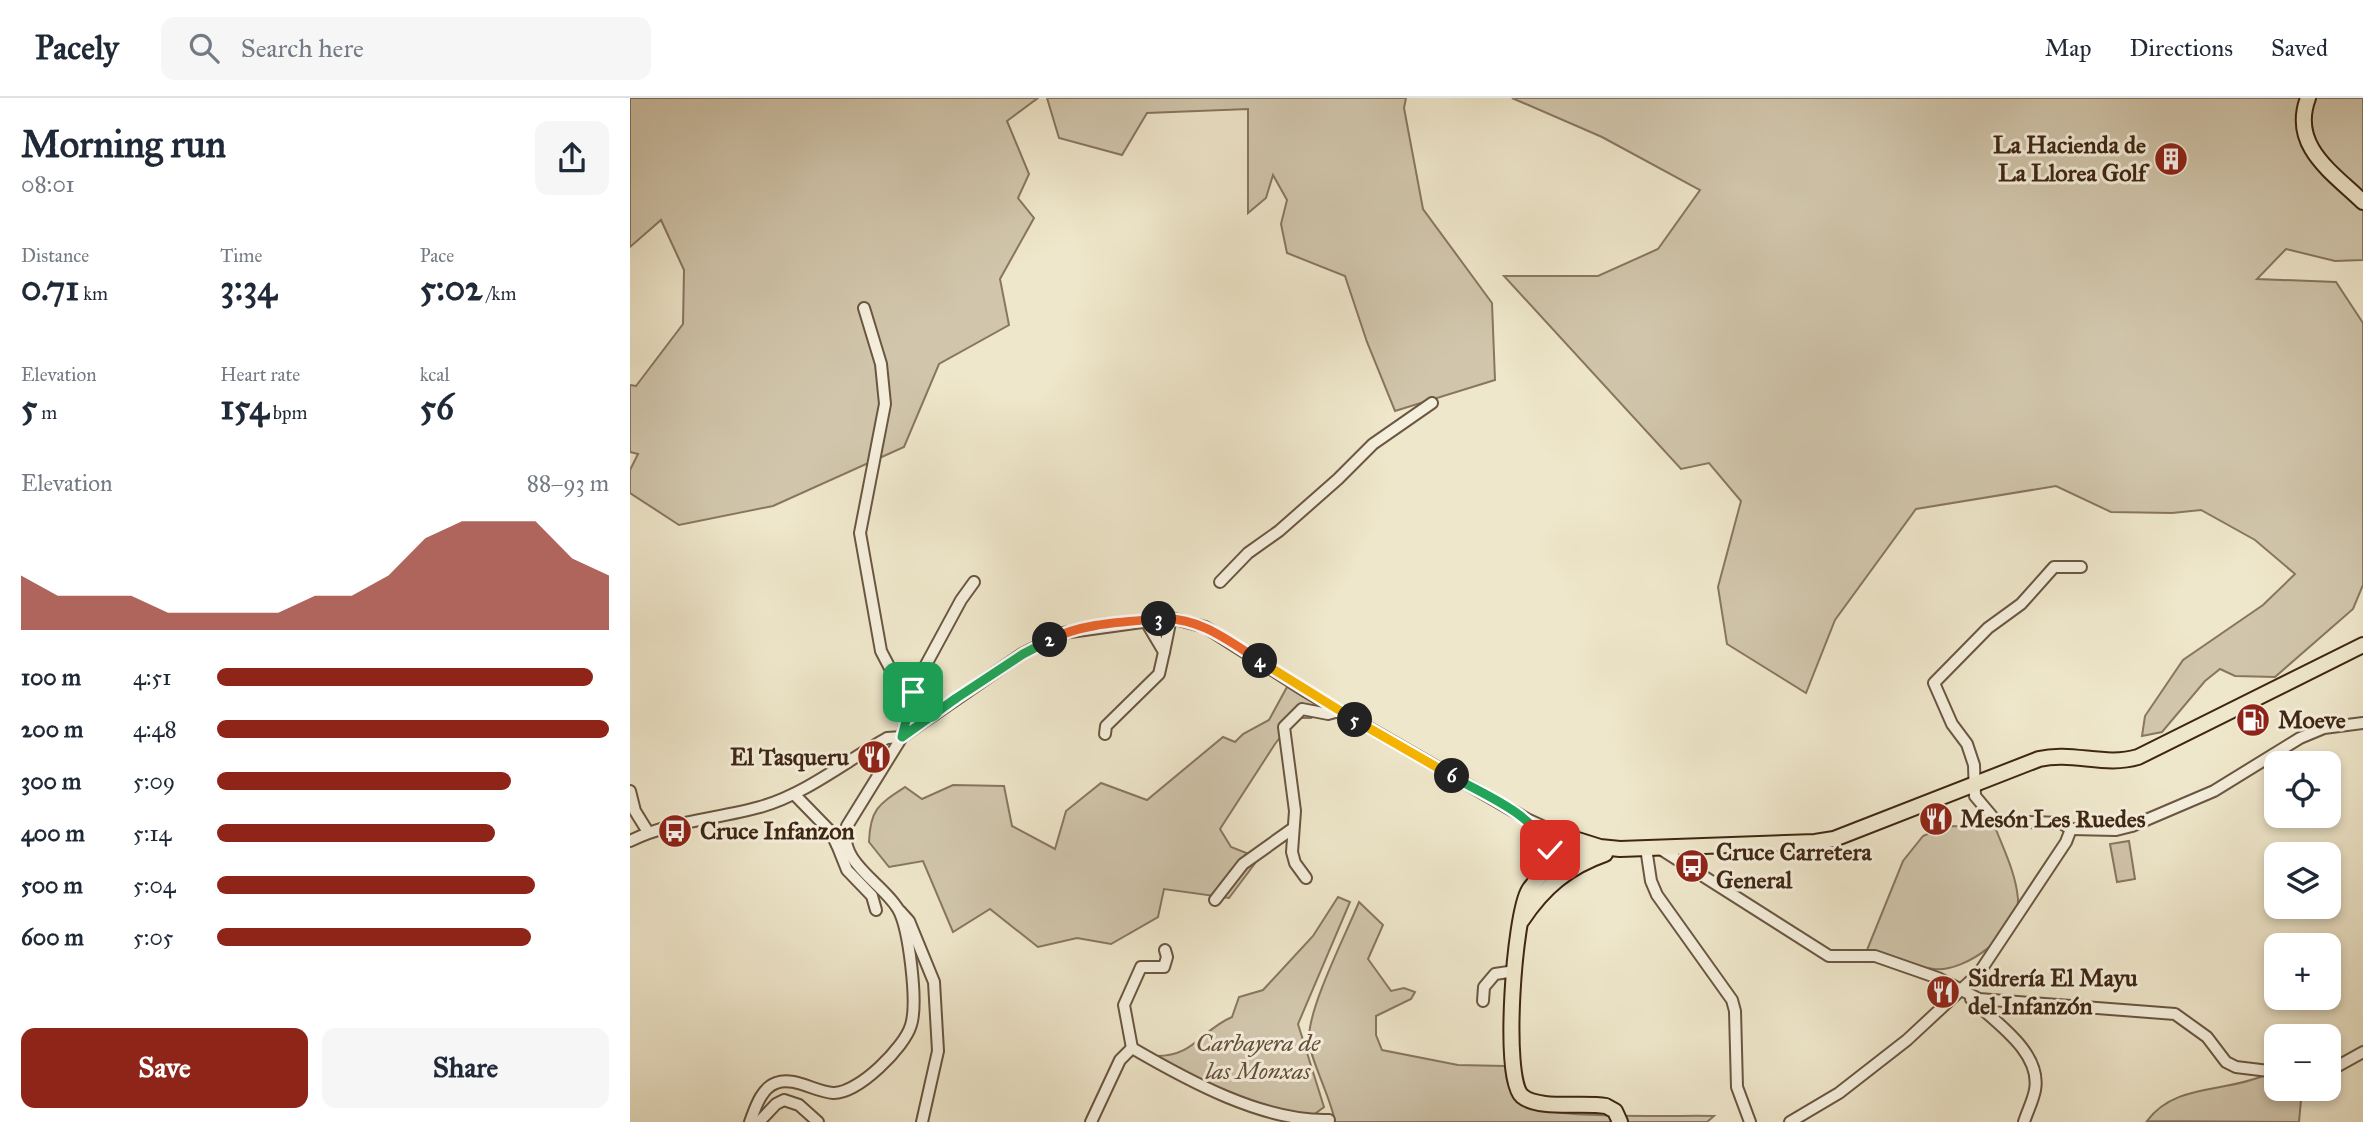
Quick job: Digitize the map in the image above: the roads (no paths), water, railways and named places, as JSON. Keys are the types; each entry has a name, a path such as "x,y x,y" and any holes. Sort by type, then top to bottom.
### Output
{"highway":[{"path":"2308,98 2301,122 2312,150 2363,202"},
{"path":"1520,924 1561,868 1565,857 1562,835 1600,847 1620,849 1834,839 2050,757 2110,762 2138,757 2363,645"},
{"path":"1543,873 1565,857 1600,847"},
{"path":"1541,892 1568,870 1586,860 1620,849"},
{"path":"1586,860 1565,857 1550,850 1543,873 1525,899 1515,971 1511,1067 1517,1090 1535,1103 1606,1106 1615,1111 1620,1122"}],"street":[{"path":"864,308 881,364 885,404 872,459 860,533 881,651 893,674 913,692"},
{"path":"1220,582 1248,553 1279,531 1331,486 1373,444 1432,403"},
{"path":"2081,567 2054,567 2021,604 1988,628 1934,682 1952,724 1967,744 1974,765 1972,786 1975,796 1996,821 2060,823 2071,829 2116,830 2149,821 2214,791 2300,738 2324,728 2363,723"},
{"path":"876,909 872,896 847,870 841,844 851,817 902,737 913,692 961,600 974,582"},
{"path":"1105,734 1106,726 1159,674 1171,618"},
{"path":"630,841 648,832 761,806 794,794 887,738 902,737 1023,654 1063,633 1171,618 1205,627 1339,711 1527,819 1562,835"},
{"path":"1145,620 1164,652"},
{"path":"1306,878 1295,863 1292,829 1294,811 1283,727 1302,709 1328,715 1339,711"},
{"path":"630,791 635,811 648,832"},
{"path":"794,794 909,921 934,982 938,1051 928,1107 922,1122"},
{"path":"1527,819 1543,837 1550,850"},
{"path":"1215,901 1243,864 1292,829"},
{"path":"1790,1122 1839,1093 1907,1040 1979,973 2071,829"},
{"path":"1750,1122 1737,1087 1735,1011 1732,1000 1657,895 1651,881 1653,848 1829,956 1875,956 1923,971 1979,999 1990,1001 2175,1014 2207,1037 2227,1062 2236,1067 2264,1070"},
{"path":"750,1122 763,1093 774,1083 786,1081 835,1093 849,1089 861,1082 897,1049 909,1032 913,1013 908,951 898,909"},
{"path":"1132,1048 1124,1005 1142,967 1164,967 1167,957 1165,950"},
{"path":"1483,1002 1484,987 1495,974 1515,971"},
{"path":"1961,990 2026,1052 2035,1072 2035,1089 2024,1122"},
{"path":"1132,1048 1237,1103 1304,1119 1329,1120"},
{"path":"1091,1122 1120,1060 1132,1048"},
{"path":"2341,1064 2363,1052"},
{"path":"759,1122 768,1111 784,1100 799,1105 818,1122"}],"place":[{"name":"La Hacienda de La Llorea Golf","path":"2171,159"},
{"name":"Moeve","path":"2253,720"},
{"name":"El Tasqueru","path":"874,757"},
{"name":"Mesón Les Ruedes","path":"1936,819"},
{"name":"Cruce Infanzon","path":"675,831"},
{"name":"Cruce Carretera General","path":"1692,866"},
{"name":"Sidrería El Mayu del Infanzón","path":"1943,992"}],"park label":[{"name":"Carbayera de las Monxas","path":"1258,1057"}]}
